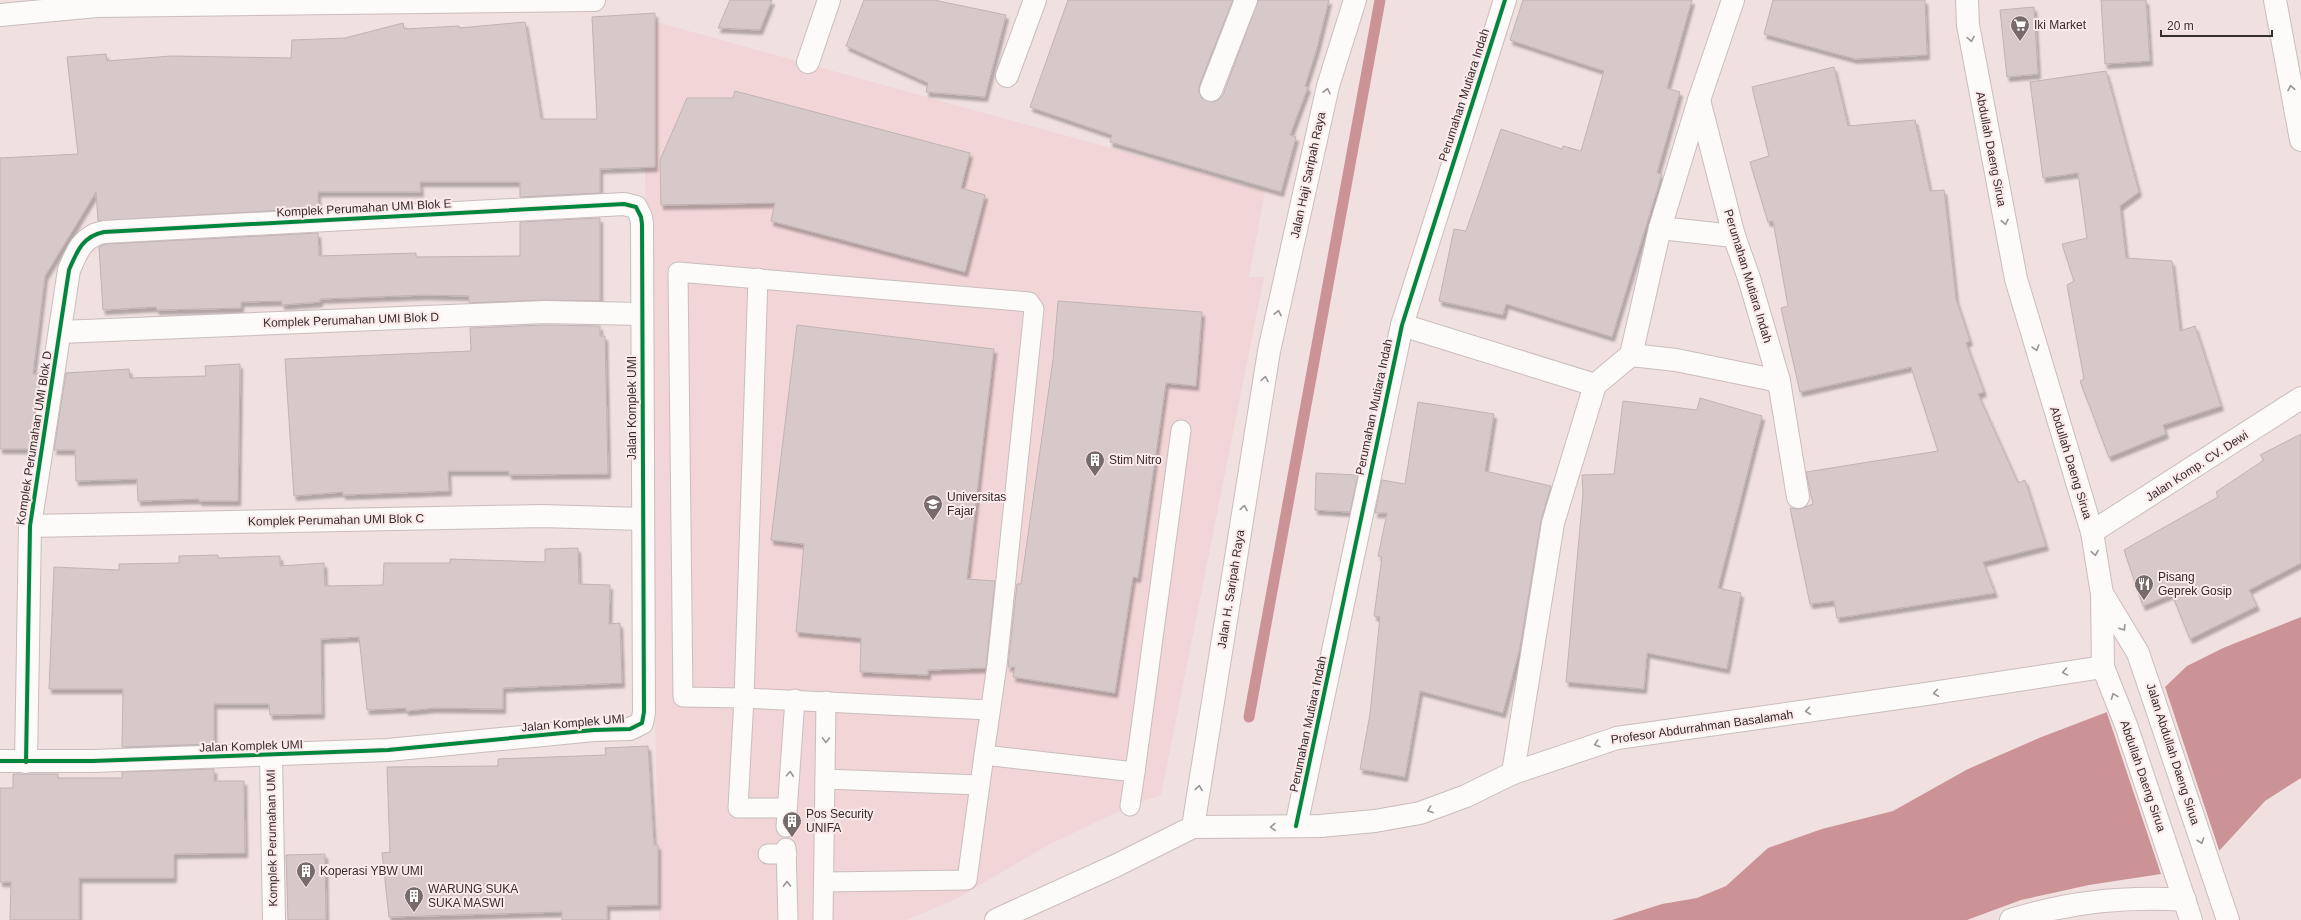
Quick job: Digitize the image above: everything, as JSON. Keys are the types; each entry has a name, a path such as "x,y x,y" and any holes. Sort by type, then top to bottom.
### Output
{"street":[{"path":"0,15 98,3 546,2 594,0"},
{"path":"808,62 828,0"},
{"path":"1007,76 1036,0"},
{"path":"1210,90 1246,0"},
{"name":"Jalan Haji Saripah Raya","path":"1269,351 1328,86 1355,0"},
{"name":"Perumahan Mutiara Indah","path":"1296,826 1402,325 1505,0"},
{"path":"1513,773 1553,523 1595,385 1631,355 1660,228 1699,100 1733,0"},
{"name":"Abdullah Daeng Sirua","path":"1967,0 1968,25 2016,278 2092,532 2102,594 2103,667 2126,725 2188,910"},
{"path":"2275,0 2301,140"},
{"name":"Perumahan Mutiara Indah","path":"1699,100 1734,236 1749,278 1779,381 1798,497"},
{"name":"Komplek Perumahan UMI Blok E","path":"104,232 624,204"},
{"name":"Jalan Komplek UMI","path":"0,761 26,762 271,756 388,750 594,730 630,729 642,723 644,712 641,217 636,207 624,204"},
{"path":"1660,228 1734,236"},
{"name":"Komplek Perumahan UMI Blok D","path":"26,762 30,526 69,270 76,253 88,238 104,232"},
{"name":"Komplek Perumahan UMI Blok D","path":"60,332 545,312 642,314"},
{"name":"Perumahan Mutiara Indah","path":"1402,325 1595,385"},
{"name":"Jalan H. Saripah Raya","path":"1193,827 1269,351"},
{"path":"1631,355 1676,360 1779,381"},
{"name":"Jalan Komp. CV. Dewi","path":"2092,532 2301,398"},
{"name":"Komplek Perumahan UMI Blok C","path":"30,526 542,516 642,519"},
{"name":"Jalan Abdullah Daeng Sirua","path":"2102,594 2138,653 2228,920"},
{"name":"Profesor Abdurrahman Basalamah","path":"1193,827 1252,828 1375,821 1420,813 1466,796 1513,773 1617,738 1942,692 2103,667"},
{"name":"Komplek Perumahan UMI","path":"271,756 274,920"},
{"path":"996,920 1115,866 1193,827"},
{"path":"2011,920 2080,904 2118,899 2149,898 2188,910"}],"lane":[{"path":"824,882 967,880 989,710 998,658 1034,309 1029,302 678,272 683,697 795,699 989,710"},
{"path":"758,278 744,698 738,808 787,808"},
{"path":"1130,806 1181,430"},
{"path":"786,827 795,699"},
{"path":"823,920 826,701"},
{"path":"984,755 1135,772"},
{"path":"826,779 979,785"},
{"path":"780,852 788,920"}],"shaded area":[{"name":"Universitas Fajar","path":"642,18 1265,191 1249,277 1264,277 1161,795 1130,806 1048,845 956,899 906,920 659,920"},
{"path":"2301,617 2301,778 2265,801 2219,851 2165,687 2187,666 2223,648"},
{"path":"2107,712 2161,874 2089,885 2021,900 1967,920 1612,920 1662,904 1697,898 1726,886 1768,848 1822,829 1893,811 1968,769 2039,738"}],"pier":[{"path":"2164,685 2220,853 2217,851 2163,688"},
{"path":"2106,710 2109,711 2163,874 2162,876"}],"building":[{"path":"730,0 772,0 760,30 718,28"},
{"path":"864,0 934,0 1006,15 985,97 926,92 928,83 846,46"},
{"path":"1068,0 1233,0 1199,86 1199,92 1202,98 1213,102 1218,100 1223,95 1258,0 1329,0 1317,48 1305,86 1308,87 1290,135 1296,137 1281,192 1110,142 1112,135 1030,107"},
{"path":"1523,0 1692,0 1667,88 1680,92 1657,173 1662,174 1612,337 1506,304 1503,315 1439,301 1454,229 1466,231 1501,129 1562,149 1563,146 1581,151 1604,71 1510,40"},
{"path":"1773,0 1925,0 1927,55 1855,59 1764,34"},
{"path":"2101,0 2146,0 2150,61 2105,64"},
{"name":"Iki Market","path":"2034,7 2038,74 2007,77 2000,10"},
{"path":"655,13 655,167 600,169 600,193 520,197 520,182 420,182 421,192 318,192 318,208 98,221 96,192 45,276 33,374 41,374 29,449 0,449 0,158 78,154 67,57 106,54 107,61 171,56 291,58 292,40 345,38 403,23 404,29 459,26 459,28 525,22 541,119 597,119 592,17"},
{"path":"1834,67 1848,126 1915,120 1930,191 1944,190 1956,299 1970,341 1966,343 1984,392 1978,394 2018,483 2025,480 2046,546 1983,562 1995,593 1837,618 1834,601 1810,604 1790,508 1800,509 1813,504 1806,472 1938,451 1911,367 1800,392 1781,308 1788,306 1773,221 1768,222 1750,162 1769,156 1752,87"},
{"path":"2106,71 2139,192 2120,206 2126,258 2172,261 2180,331 2195,326 2221,406 2163,425 2166,434 2109,457 2080,381 2084,379 2067,285 2074,281 2062,244 2087,238 2078,173 2043,178 2030,82"},
{"path":"735,91 970,153 961,188 985,195 965,272 771,221 775,203 661,205 660,160 687,98 733,98"},
{"path":"600,218 600,301 544,300 469,303 469,296 426,295 320,299 320,302 282,305 282,301 241,302 241,308 157,310 156,307 103,310 99,247 106,244 318,233 319,256 416,253 416,257 520,256 520,222"},
{"path":"1058,301 1202,312 1196,386 1166,383 1138,578 1133,577 1115,693 1013,677 1015,667 1008,667 1017,584 1021,584 1053,360"},
{"path":"545,325 600,326 600,336 605,336 608,474 509,475 509,471 448,471 449,491 343,495 343,492 294,496 285,359 471,351 470,328"},
{"path":"797,325 994,349 967,579 995,581 986,668 928,670 928,675 860,672 861,638 796,632 804,544 771,540"},
{"path":"240,364 238,501 199,501 199,499 138,501 137,479 76,481 75,450 54,450 66,373 129,369 130,378 206,376 205,366"},
{"path":"1700,398 1762,416 1718,588 1741,593 1727,669 1647,653 1644,689 1566,682 1583,494 1582,475 1614,474 1623,401 1697,410"},
{"path":"1418,402 1494,414 1485,471 1551,486 1541,521 1520,647 1503,713 1420,691 1405,777 1360,769 1370,714 1380,617 1374,616 1382,557 1378,556 1387,513 1375,513 1382,480 1405,484"},
{"path":"2301,434 2301,563 2249,590 2257,606 2190,639 2172,594 2143,606 2124,550 2218,497 2216,492 2264,460 2260,455"},
{"path":"1316,473 1358,475 1350,512 1315,510"},
{"path":"578,548 579,584 610,585 609,624 620,623 622,683 503,688 503,709 434,708 406,711 406,708 367,710 359,637 321,639 322,714 270,715 269,704 214,704 214,744 122,747 123,689 49,689 54,567 119,570 119,564 179,563 179,556 218,555 218,558 280,556 280,566 324,563 325,586 383,585 384,563 450,563 450,559 545,562 545,549"},
{"path":"648,746 654,845 658,845 658,905 607,906 607,920 562,920 562,912 389,917 382,853 390,852 387,767 498,766 498,759 606,755 605,748"},
{"path":"214,769 214,781 244,781 245,853 174,854 174,878 79,878 79,920 10,920 11,882 0,882 0,788 13,788 13,774 58,774 58,778 122,778 122,772"},
{"name":"Koperasi YBW UMI","path":"325,854 326,920 288,920 286,855"}],"waterway":[{"path":"1249,717 1380,0"}],"cycle path":[{"path":"1296,826 1402,325 1505,0"},
{"path":"0,761 93,761 388,750 594,730 630,729 642,723 644,712 642,224 641,217 636,207 624,204 104,232 97,234 86,241 78,251 69,270 30,526 26,762"}],"place":[{"name":"Iki Market","path":"2020,42"},
{"name":"Stim Nitro","path":"1095,477"},
{"name":"Universitas Fajar","path":"933,521"},
{"name":"Pisang Geprek Gosip","path":"2144,601"},
{"name":"Pos Security UNIFA","path":"792,838"},
{"name":"Koperasi YBW UMI","path":"306,888"},
{"name":"WARUNG SUKA SUKA MASWI","path":"414,913"}]}
